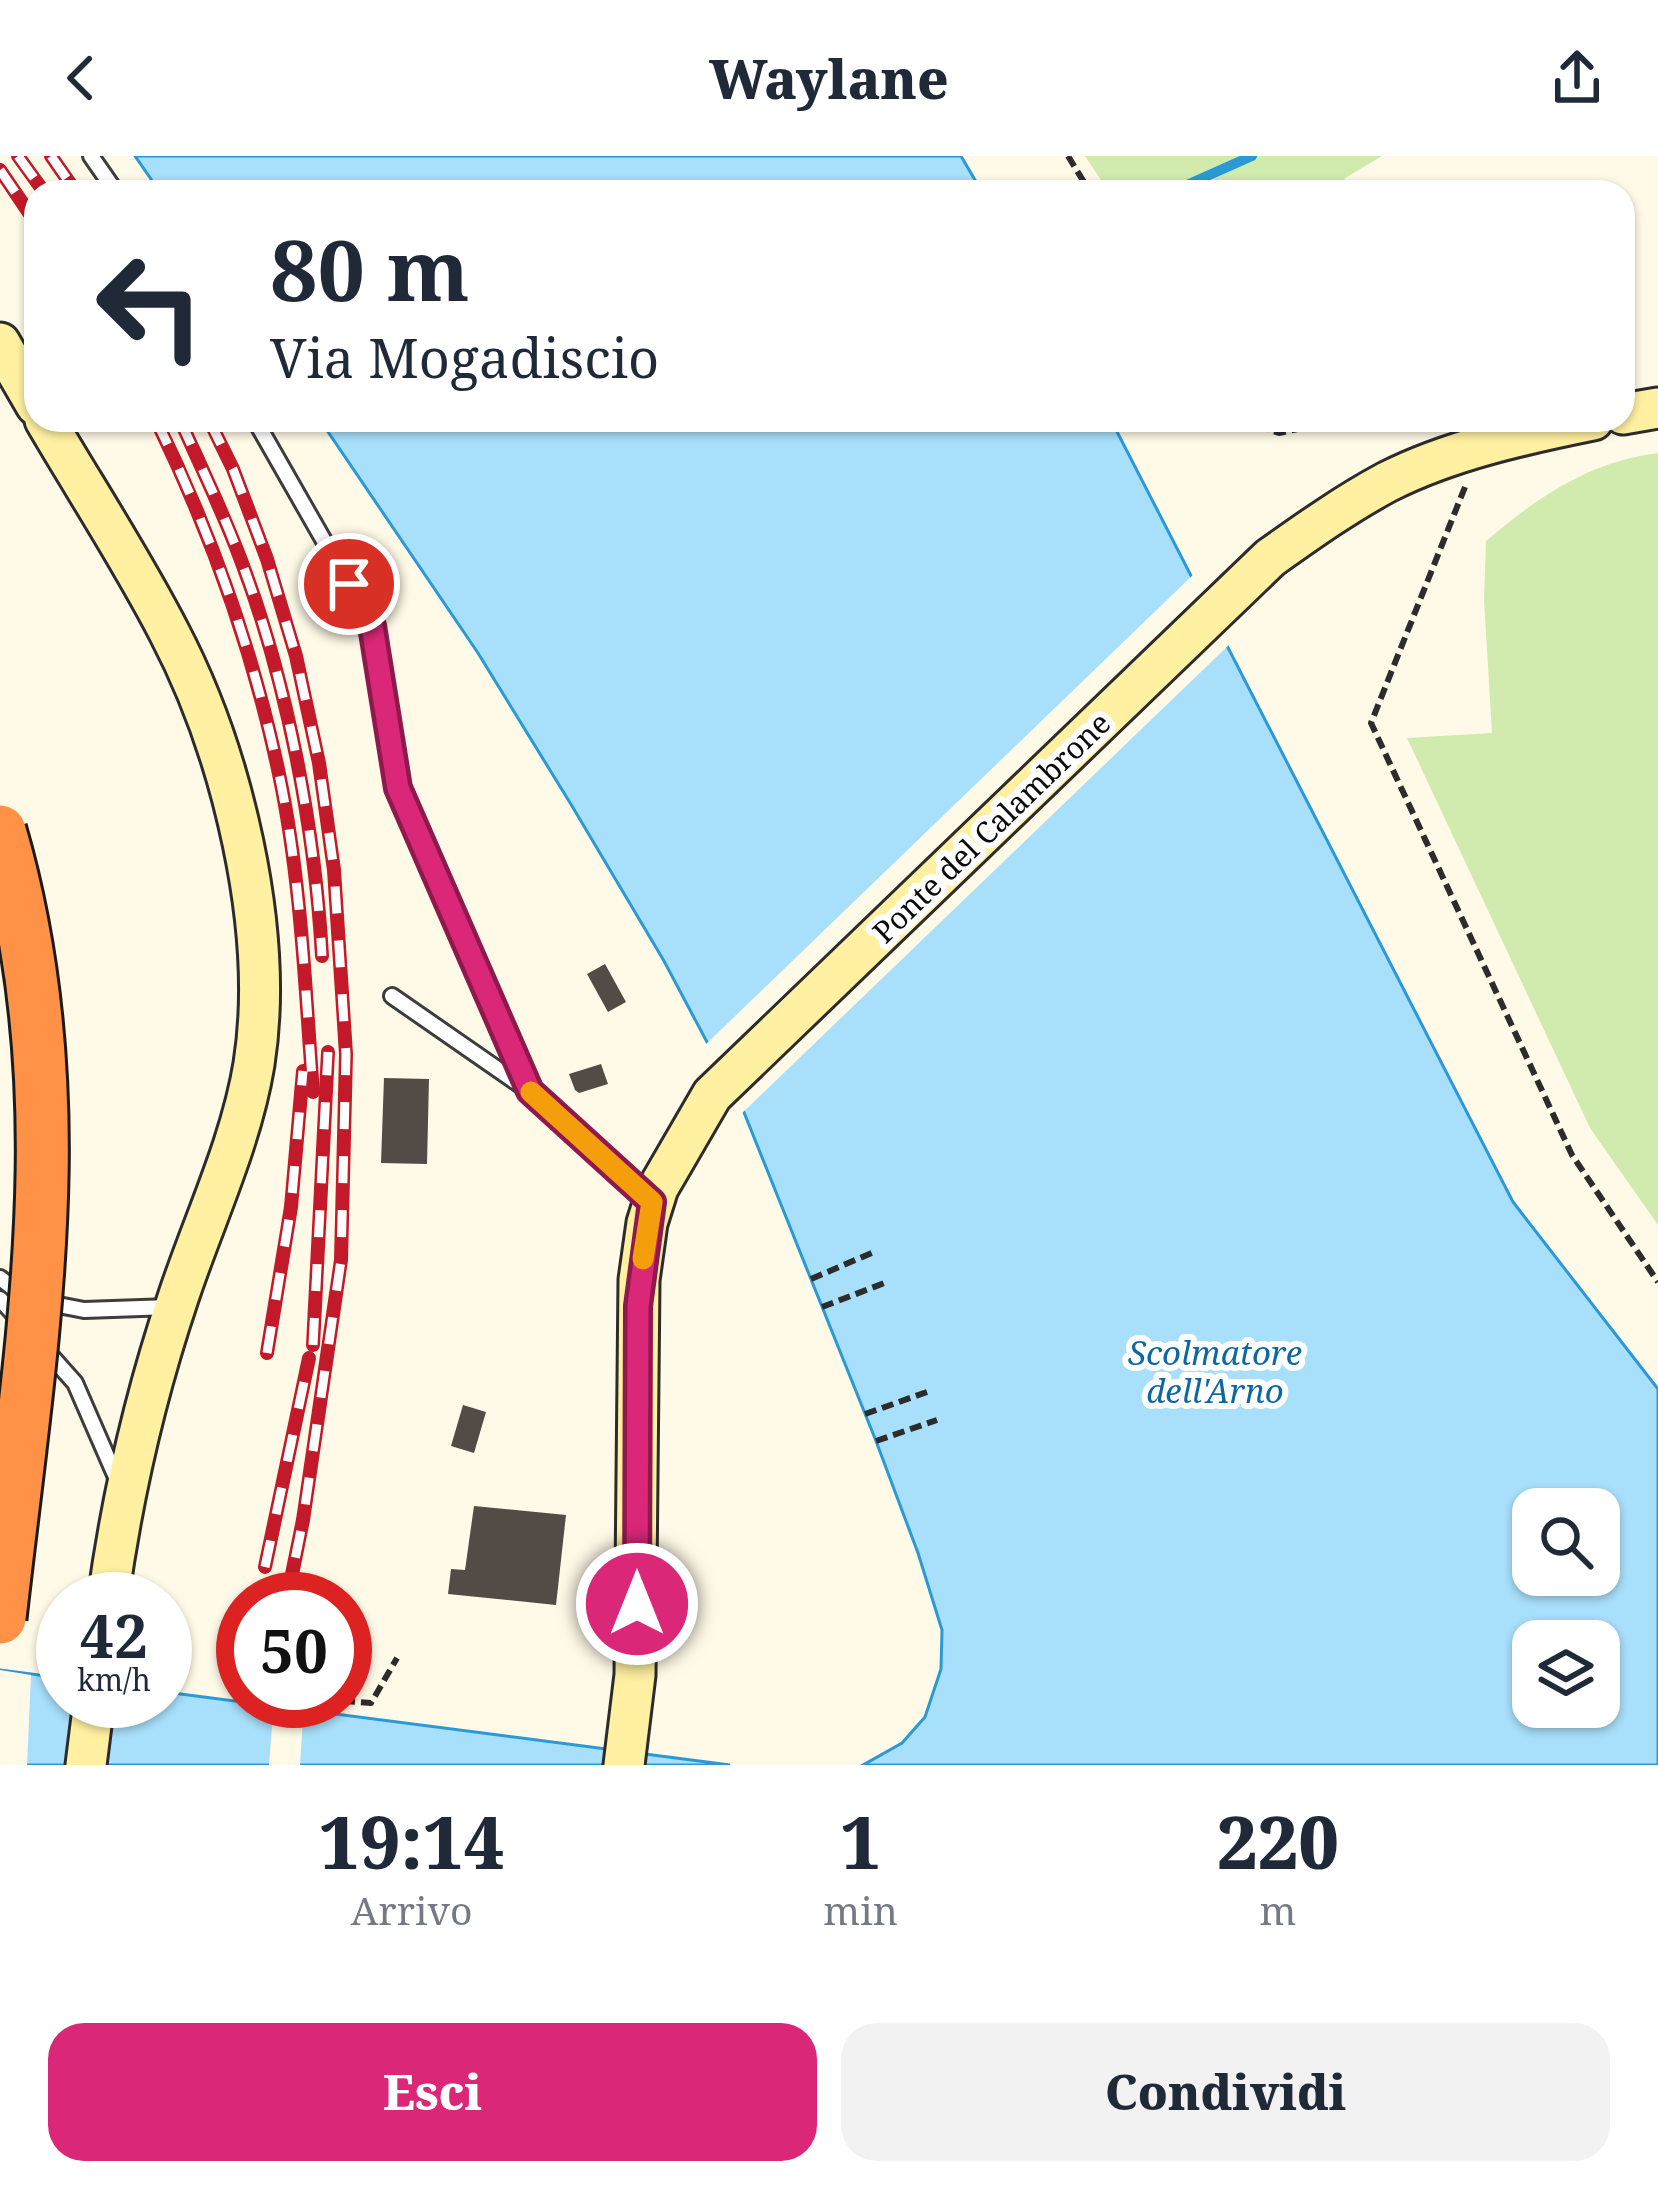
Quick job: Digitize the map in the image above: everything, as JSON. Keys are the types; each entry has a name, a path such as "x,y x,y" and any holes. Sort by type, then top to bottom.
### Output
{"highway":[{"path":"0,831 23,922 38,1017 44,1192 0,1618"}],"main road":[{"path":"0,344 24,385"},
{"path":"52,432 170,633 208,719 246,856 260,971 254,1064 241,1118 175,1306 123,1493 112,1572"},
{"name":"Ponte del Calambrone","path":"624,1765 637,1628 638,1306 652,1202 664,1172 712,1095 1270,558 1391,480 1481,446 1541,432"},
{"path":"86,1765 91,1728"}],"lane":[{"path":"262,432 372,626 398,788 530,1091"},
{"path":"392,996 530,1091 652,1202"},
{"path":"0,1278 27,1298 85,1310 175,1306"},
{"path":"0,1299 75,1383 123,1493"}],"path":[{"path":"1481,446 1371,724 1572,1155 1658,1282"},
{"path":"811,1279 874,1252"},
{"path":"822,1306 887,1282"},
{"path":"865,1414 927,1392"},
{"path":"876,1441 937,1420"},
{"path":"372,1701 397,1658"}],"green space":[{"path":"1085,156 1382,156 1344,180 1101,180"},
{"path":"1658,453 1658,1225 1590,1128 1407,738 1492,733 1484,600 1486,541 1587,473"}],"water":[{"path":"135,156 961,156 975,180 152,180"},
{"name":"Scolmatore dell'Arno","path":"328,432 1117,432 1513,1202 1658,1389 1658,1765 863,1765 902,1743 925,1717 941,1669 942,1630 876,1441 743,1110 664,961 478,653"},
{"path":"0,1670 36,1675 36,1728 192,1728 192,1695 216,1699 216,1728 372,1728 372,1719 730,1765 0,1765"}],"pier":[{"path":"1196,572 1232,642 739,1116 703,1047"},
{"path":"0,1670 31,1675 27,1765 0,1765"},
{"path":"272,1728 302,1728 300,1765 269,1765"}],"building":[{"path":"605,964 626,1002 608,1012 587,974"},
{"path":"601,1064 608,1084 579,1093 575,1090 569,1074"},
{"path":"384,1078 429,1079 427,1164 381,1163"},
{"path":"463,1405 486,1412 474,1453 451,1446"},
{"path":"474,1506 566,1515 556,1605 448,1594 451,1569 465,1570"}],"waterway":[{"path":"1198,180 1252,156"}],"railway":[{"path":"18,156 35,180"},
{"path":"51,156 68,180"},
{"path":"0,170 24,205"},
{"path":"161,432 228,593 269,728 292,853 313,1092"},
{"path":"185,432 235,545 285,706 313,858 322,956"},
{"path":"215,432 267,559 296,656 319,763 334,870 346,1054 341,1260 292,1572"},
{"path":"313,1345 328,1052"},
{"path":"267,1353 291,1207 303,1071"},
{"path":"265,1567 309,1358"}],"slow traffic":[{"path":"531,1092 652,1202 643,1259"}],"route":[{"path":"349,584 372,626 398,788 530,1091 652,1202 638,1306 637,1604"}]}
